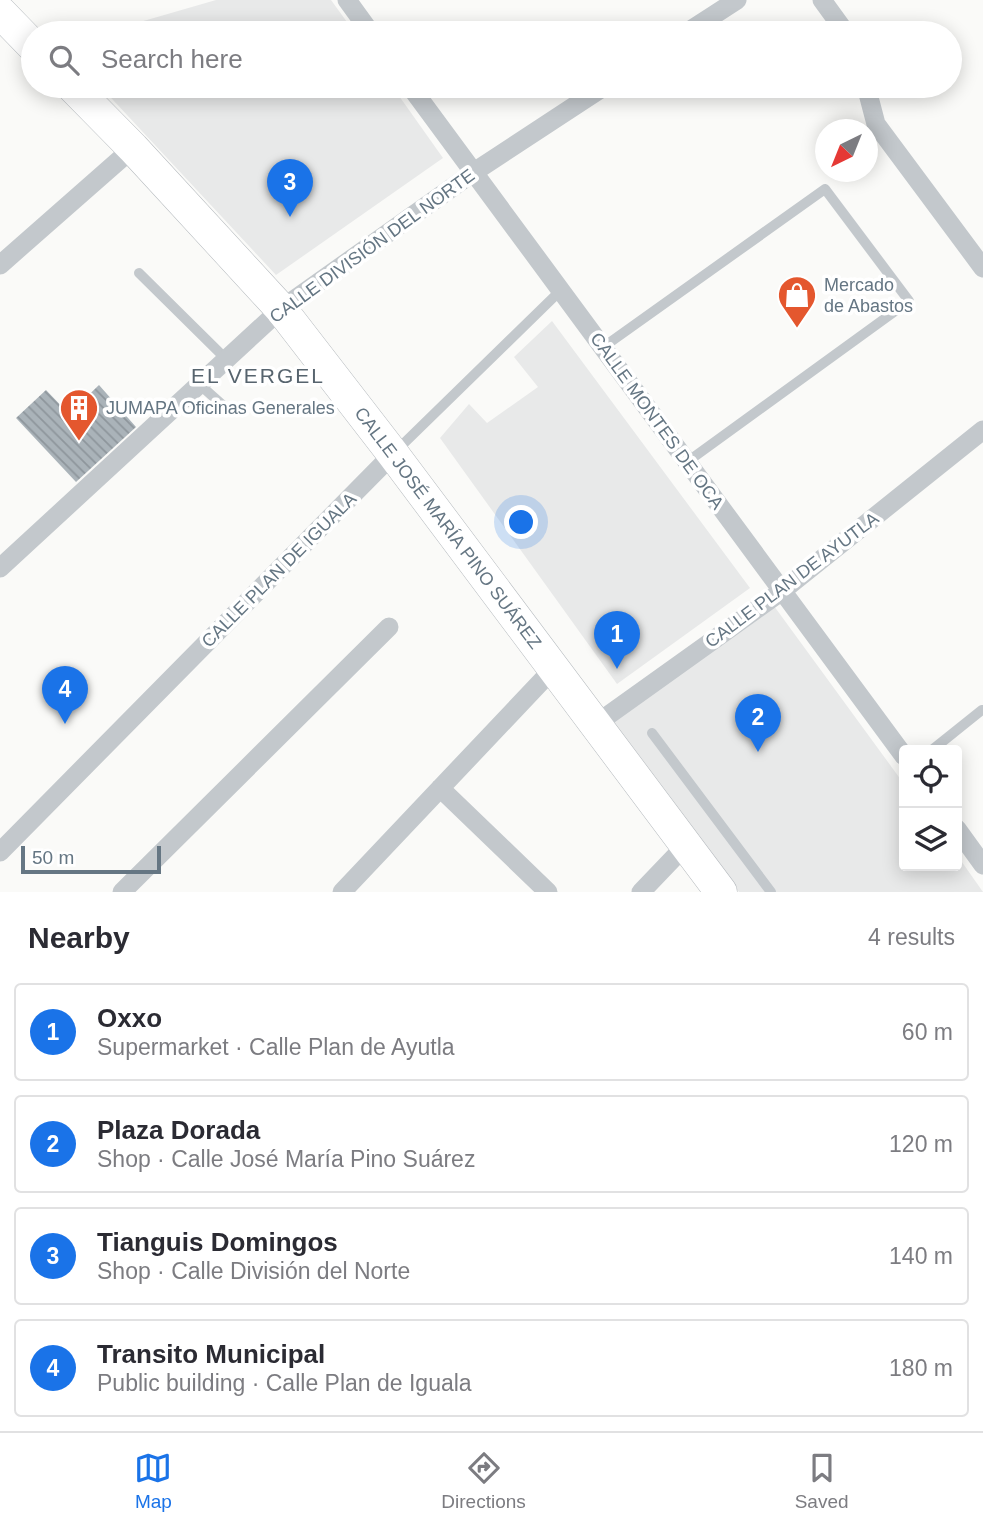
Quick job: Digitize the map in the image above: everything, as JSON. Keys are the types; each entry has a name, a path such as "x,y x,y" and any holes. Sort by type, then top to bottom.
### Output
{"main road":[{"path":"0,12 21,34"},
{"name":"CALLE JOSÉ MARÍA PINO SUÁREZ","path":"84,98 281,309 721,892"}],"street":[{"path":"346,0 362,21"},
{"path":"705,21 737,0"},
{"path":"822,0 837,21"},
{"name":"CALLE MONTES DE OCA","path":"419,98 899,749"},
{"name":"CALLE DIVISIÓN DEL NORTE","path":"0,568 281,309 474,172 588,98"},
{"path":"869,98 876,124 983,268"},
{"path":"0,265 133,148"},
{"name":"CALLE PLAN DE AYUTLA","path":"596,724 782,591 983,430"},
{"name":"CALLE PLAN DE IGUALA","path":"0,852 393,454"},
{"path":"122,892 389,627"},
{"path":"342,892 554,668"},
{"path":"440,788 548,892"},
{"path":"962,836 983,865"},
{"path":"641,892 686,845"}],"lane":[{"path":"602,348 825,189 909,301 687,462"},
{"path":"139,273 226,359"},
{"name":"CALLE PLAN DE IGUALA","path":"393,454 561,290"},
{"path":"200,384 227,409"},
{"path":"939,745 983,712 983,705"},
{"path":"652,733 771,892"}],"shaded area":[{"path":"216,0 331,0 346,21 143,21"},
{"path":"111,98 400,98 443,158 276,275"},
{"path":"552,321 750,588 617,684 440,438 469,404 487,423 538,387 514,357"},
{"path":"774,606 899,777 899,871 962,871 962,862 983,892 739,892 611,720"}],"building":[{"name":"JUMAPA Oficinas Generales","path":"99,385 136,427 76,482 16,418 46,390 69,414"}],"place":[{"name":"Tianguis Domingos","path":"290,217"},
{"name":"Mercado de Abastos","path":"797,329"},
{"name":"JUMAPA Oficinas Generales","path":"79,442"},
{"name":"Oxxo","path":"617,669"},
{"name":"Transito Municipal","path":"65,724"},
{"name":"Plaza Dorada","path":"758,752"}],"district":[{"name":"EL VERGEL","path":"258,376"}]}
